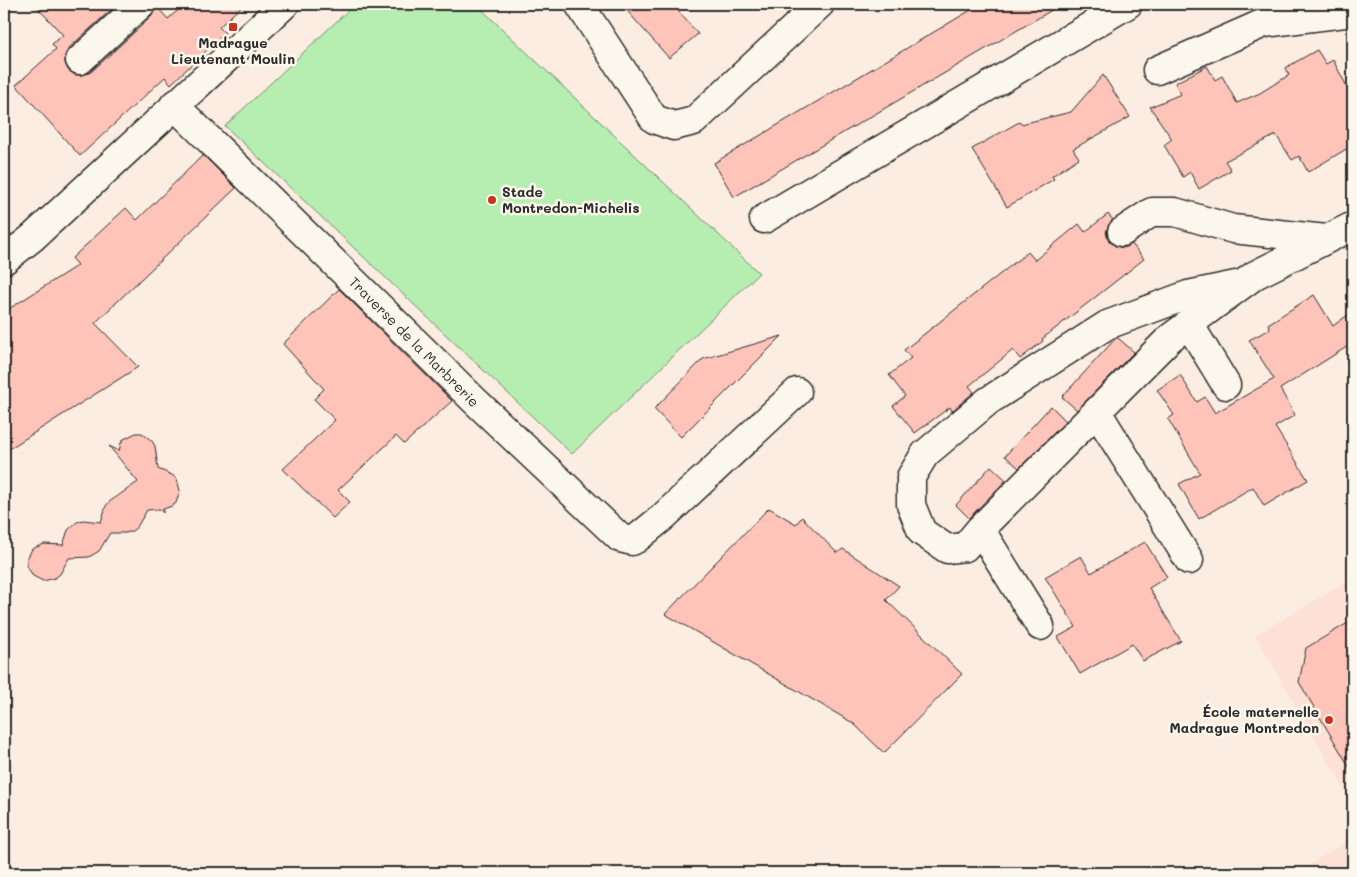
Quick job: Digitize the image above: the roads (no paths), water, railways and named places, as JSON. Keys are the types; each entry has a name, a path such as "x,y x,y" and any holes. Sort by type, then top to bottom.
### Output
{"street":[{"path":"80,60 141,4"},
{"path":"4,260 32,238 285,4"},
{"path":"579,4 654,119 674,126 694,121 820,4"},
{"path":"764,219 1128,4"},
{"path":"1158,70 1264,23 1353,12"},
{"name":"Traverse de la Marbrerie","path":"174,105 474,400 616,535 626,541 632,541 663,517 797,392"},
{"path":"1122,232 1152,212 1175,212 1234,229 1326,239"},
{"path":"1244,283 1188,295 1106,325 988,401 925,454 911,477 912,505 922,532 947,549 966,547 980,529 1170,338 1255,275 1353,226"},
{"path":"1189,324 1226,385"},
{"path":"1097,412 1189,560"},
{"path":"980,529 1040,626"}],"place":[{"name":"Madrague Lieutenant Moulin","path":"233,27"},
{"name":"Stade Montredon-Michelis","path":"492,200"},
{"name":"École maternelle Madrague Montredon","path":"1329,720"}]}
